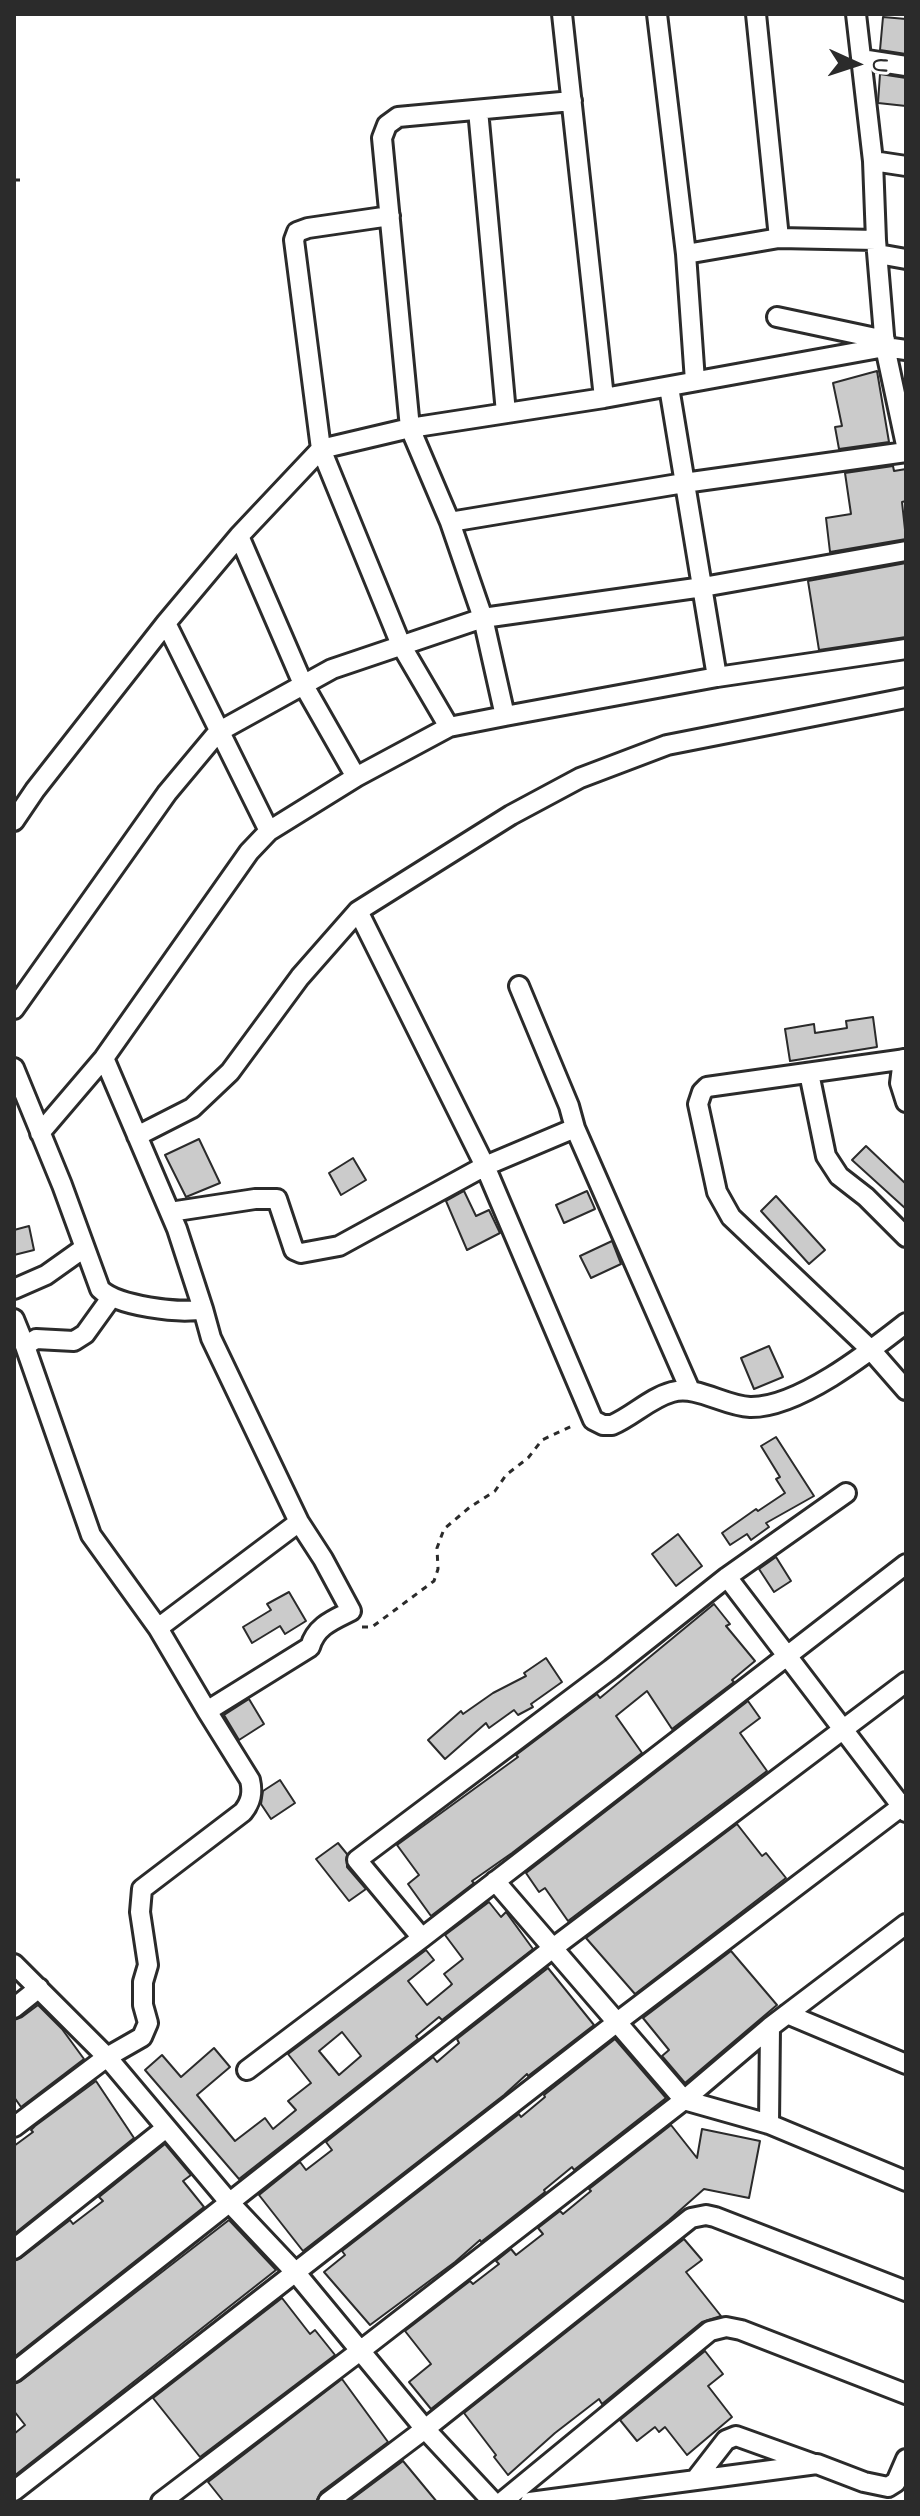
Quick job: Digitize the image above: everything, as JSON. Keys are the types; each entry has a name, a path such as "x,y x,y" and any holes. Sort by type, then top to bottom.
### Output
{"street":[{"path":"562,14 604,398"},
{"path":"657,14 686,254 695,381"},
{"path":"756,14 779,238"},
{"path":"856,14 873,161 885,344 906,445"},
{"path":"861,59 906,66"},
{"path":"505,716 483,618 450,522 410,428 382,138 390,121 398,117 572,101"},
{"path":"478,110 506,413"},
{"path":"873,161 906,166"},
{"path":"390,216 308,228 297,232 294,240 321,449 401,645 449,727"},
{"path":"686,254 779,238 877,247 906,259"},
{"path":"777,317 906,350"},
{"path":"14,821 166,623 239,536 321,449 410,428 669,387 885,344"},
{"path":"669,387 717,677"},
{"path":"450,522 684,483 906,452"},
{"path":"239,536 303,684 356,777"},
{"path":"14,1009 167,793 218,732 332,669 483,618 703,587 906,551"},
{"path":"166,623 269,831"},
{"path":"40,1133 104,1058 249,852 269,831 356,777 449,727 717,677 906,649"},
{"path":"137,1136 192,1108 230,1072 300,977 358,911 511,815 580,778 667,745 906,698"},
{"path":"358,911 485,1166 593,1420 612,1425 664,1395 690,1390 736,1405 765,1406 817,1385 906,1323"},
{"path":"519,986 575,1128 690,1390"},
{"path":"104,1058 170,1212 211,1338 299,1522 351,1611 322,1626 312,1638 310,1647 207,1711"},
{"path":"906,1102 900,1083 904,1059 707,1087 698,1104 713,1175 723,1205 731,1217 871,1350 906,1390"},
{"path":"14,1068 100,1289 108,1297 131,1303 190,1312 203,1309"},
{"path":"809,1073 826,1156 839,1176 866,1197 906,1237"},
{"path":"170,1212 255,1199 277,1199 294,1250 308,1252 339,1246 485,1166 575,1128"},
{"path":"14,1289 46,1275 84,1248"},
{"path":"25,1346 36,1339 74,1341 85,1334 108,1302 108,1297"},
{"path":"14,1319 91,1535 158,1628 252,1788 250,1802 243,1812 142,1889 140,1912 148,1965 143,1982 143,2005 148,2023 142,2037 107,2057 14,2127"},
{"path":"422,1938 357,1860 611,1669 727,1577 846,1493"},
{"path":"158,1628 299,1522"},
{"path":"247,2070 906,1564"},
{"path":"14,2491 616,2023 904,1807 727,1577"},
{"path":"14,2372 553,1948 906,1682"},
{"path":"495,1881 684,2100 769,2124 906,2181"},
{"path":"173,2499 684,2100 770,2027 906,1924"},
{"path":"14,1964 107,2057 229,2202 296,2273 425,2429 493,2502"},
{"path":"14,2008 39,1988"},
{"path":"787,2014 906,2064"},
{"path":"769,2124 770,2027"},
{"path":"14,2249 166,2128"},
{"path":"328,2502 425,2429 685,2221 698,2216 715,2217 906,2291"},
{"path":"502,2502 717,2328 741,2330 906,2394"},
{"path":"695,2480 726,2440 736,2436 864,2482 888,2487 896,2482 906,2459"},
{"path":"530,2502 817,2464"}],"path":[{"path":"14,180 21,180"},
{"path":"372,1627 426,1590 434,1581 438,1569 439,1537 454,1520 495,1491 506,1475 528,1458 542,1440 560,1430 593,1420"}],"building":[{"path":"883,17 906,19 906,54 880,50"},
{"path":"880,74 906,78 906,106 878,103"},
{"path":"877,371 889,442 839,449 835,427 842,426 833,383"},
{"path":"893,466 894,471 906,469 906,501 902,502 906,539 830,552 826,518 851,514 845,473"},
{"path":"906,563 906,637 819,650 808,581"},
{"path":"873,1017 877,1047 790,1061 785,1029 814,1024 815,1033 847,1028 846,1021"},
{"path":"199,1139 220,1183 186,1197 165,1155"},
{"path":"866,1146 906,1184 906,1209 852,1160"},
{"path":"353,1158 366,1180 341,1195 329,1173"},
{"path":"464,1191 476,1216 489,1210 500,1233 467,1250 446,1201"},
{"path":"587,1191 595,1209 564,1223 556,1205"},
{"path":"776,1196 825,1250 809,1264 761,1211"},
{"path":"29,1226 34,1250 14,1255 14,1230"},
{"path":"612,1241 621,1264 591,1278 580,1256"},
{"path":"769,1346 783,1377 754,1389 741,1358"},
{"path":"776,1437 814,1496 766,1523 769,1527 751,1540 747,1534 730,1545 722,1533 785,1493 776,1479 780,1477 761,1446"},
{"path":"678,1534 702,1566 676,1586 652,1554"},
{"path":"776,1557 791,1581 774,1592 759,1569"},
{"path":"289,1592 306,1621 285,1634 280,1626 252,1643 243,1627 271,1610 267,1604"},
{"path":"714,1604 730,1624 726,1626 755,1661 732,1680 734,1682 672,1729 647,1691 616,1716 642,1753 472,1881 474,1883 431,1916 408,1884 419,1875 397,1845 518,1757 516,1755 597,1694 600,1698"},
{"path":"546,1658 562,1682 531,1704 533,1707 518,1715 514,1710 489,1728 486,1723 445,1759 428,1740 461,1711 463,1714 493,1693 526,1676 524,1673"},
{"path":"249,1699 264,1724 239,1740 224,1715"},
{"path":"748,1701 760,1718 740,1733 767,1771 568,1921 545,1888 539,1892 526,1873"},
{"path":"280,1780 295,1803 271,1819 261,1804 263,1791"},
{"path":"737,1824 762,1856 766,1853 786,1878 635,1994 586,1938"},
{"path":"338,1843 347,1854 347,1867 366,1889 349,1901 316,1859"},
{"path":"489,1902 501,1917 506,1912 533,1949 442,2020 439,2017 416,2036 418,2039 239,2179 145,2070 162,2055 181,2077 214,2048 230,2067 197,2095 235,2141 265,2118 273,2129 296,2110 288,2101 311,2083 288,2054 426,1950 434,1960 408,1981 427,2005 452,1984 444,1974 463,1959 445,1935","holes":["342,2032 361,2056 339,2075 319,2051"]},
{"path":"731,1951 777,2005 685,2083 662,2056 669,2050 643,2018"},
{"path":"548,1968 594,2025 303,2251 259,2195 300,2162 306,2170 332,2150 326,2142 433,2057 437,2062 459,2043 457,2039"},
{"path":"38,2005 62,2029 84,2059 21,2107 14,2097 14,2020"},
{"path":"615,2039 666,2098 574,2170 572,2167 545,2192 370,2325 324,2272 345,2255 342,2251 519,2114 521,2117"},
{"path":"96,2081 134,2138 14,2234 14,2146 33,2132 31,2130 35,2126"},
{"path":"671,2125 697,2158 702,2129 760,2141 749,2198 704,2189 431,2409 409,2382 431,2364 405,2331 470,2281 473,2284 499,2264 496,2261 511,2249 516,2255 543,2234 538,2228 560,2211 563,2214 591,2191 589,2189"},
{"path":"165,2144 191,2175 183,2181 204,2207 14,2357 14,2261 70,2220 73,2224 103,2201 99,2197"},
{"path":"229,2220 276,2270 14,2476 14,2434 25,2425 14,2411 14,2384"},
{"path":"684,2239 702,2260 686,2272 721,2316 702,2322 602,2404 599,2399 555,2433 508,2475 464,2413"},
{"path":"282,2298 310,2334 315,2330 335,2355 200,2457 153,2398"},
{"path":"705,2351 723,2374 708,2386 732,2417 687,2455 665,2427 659,2432 655,2427 637,2441 620,2420"},
{"path":"342,2379 388,2442 321,2492 316,2502 224,2502 208,2482"},
{"path":"403,2461 437,2502 348,2502"}]}
